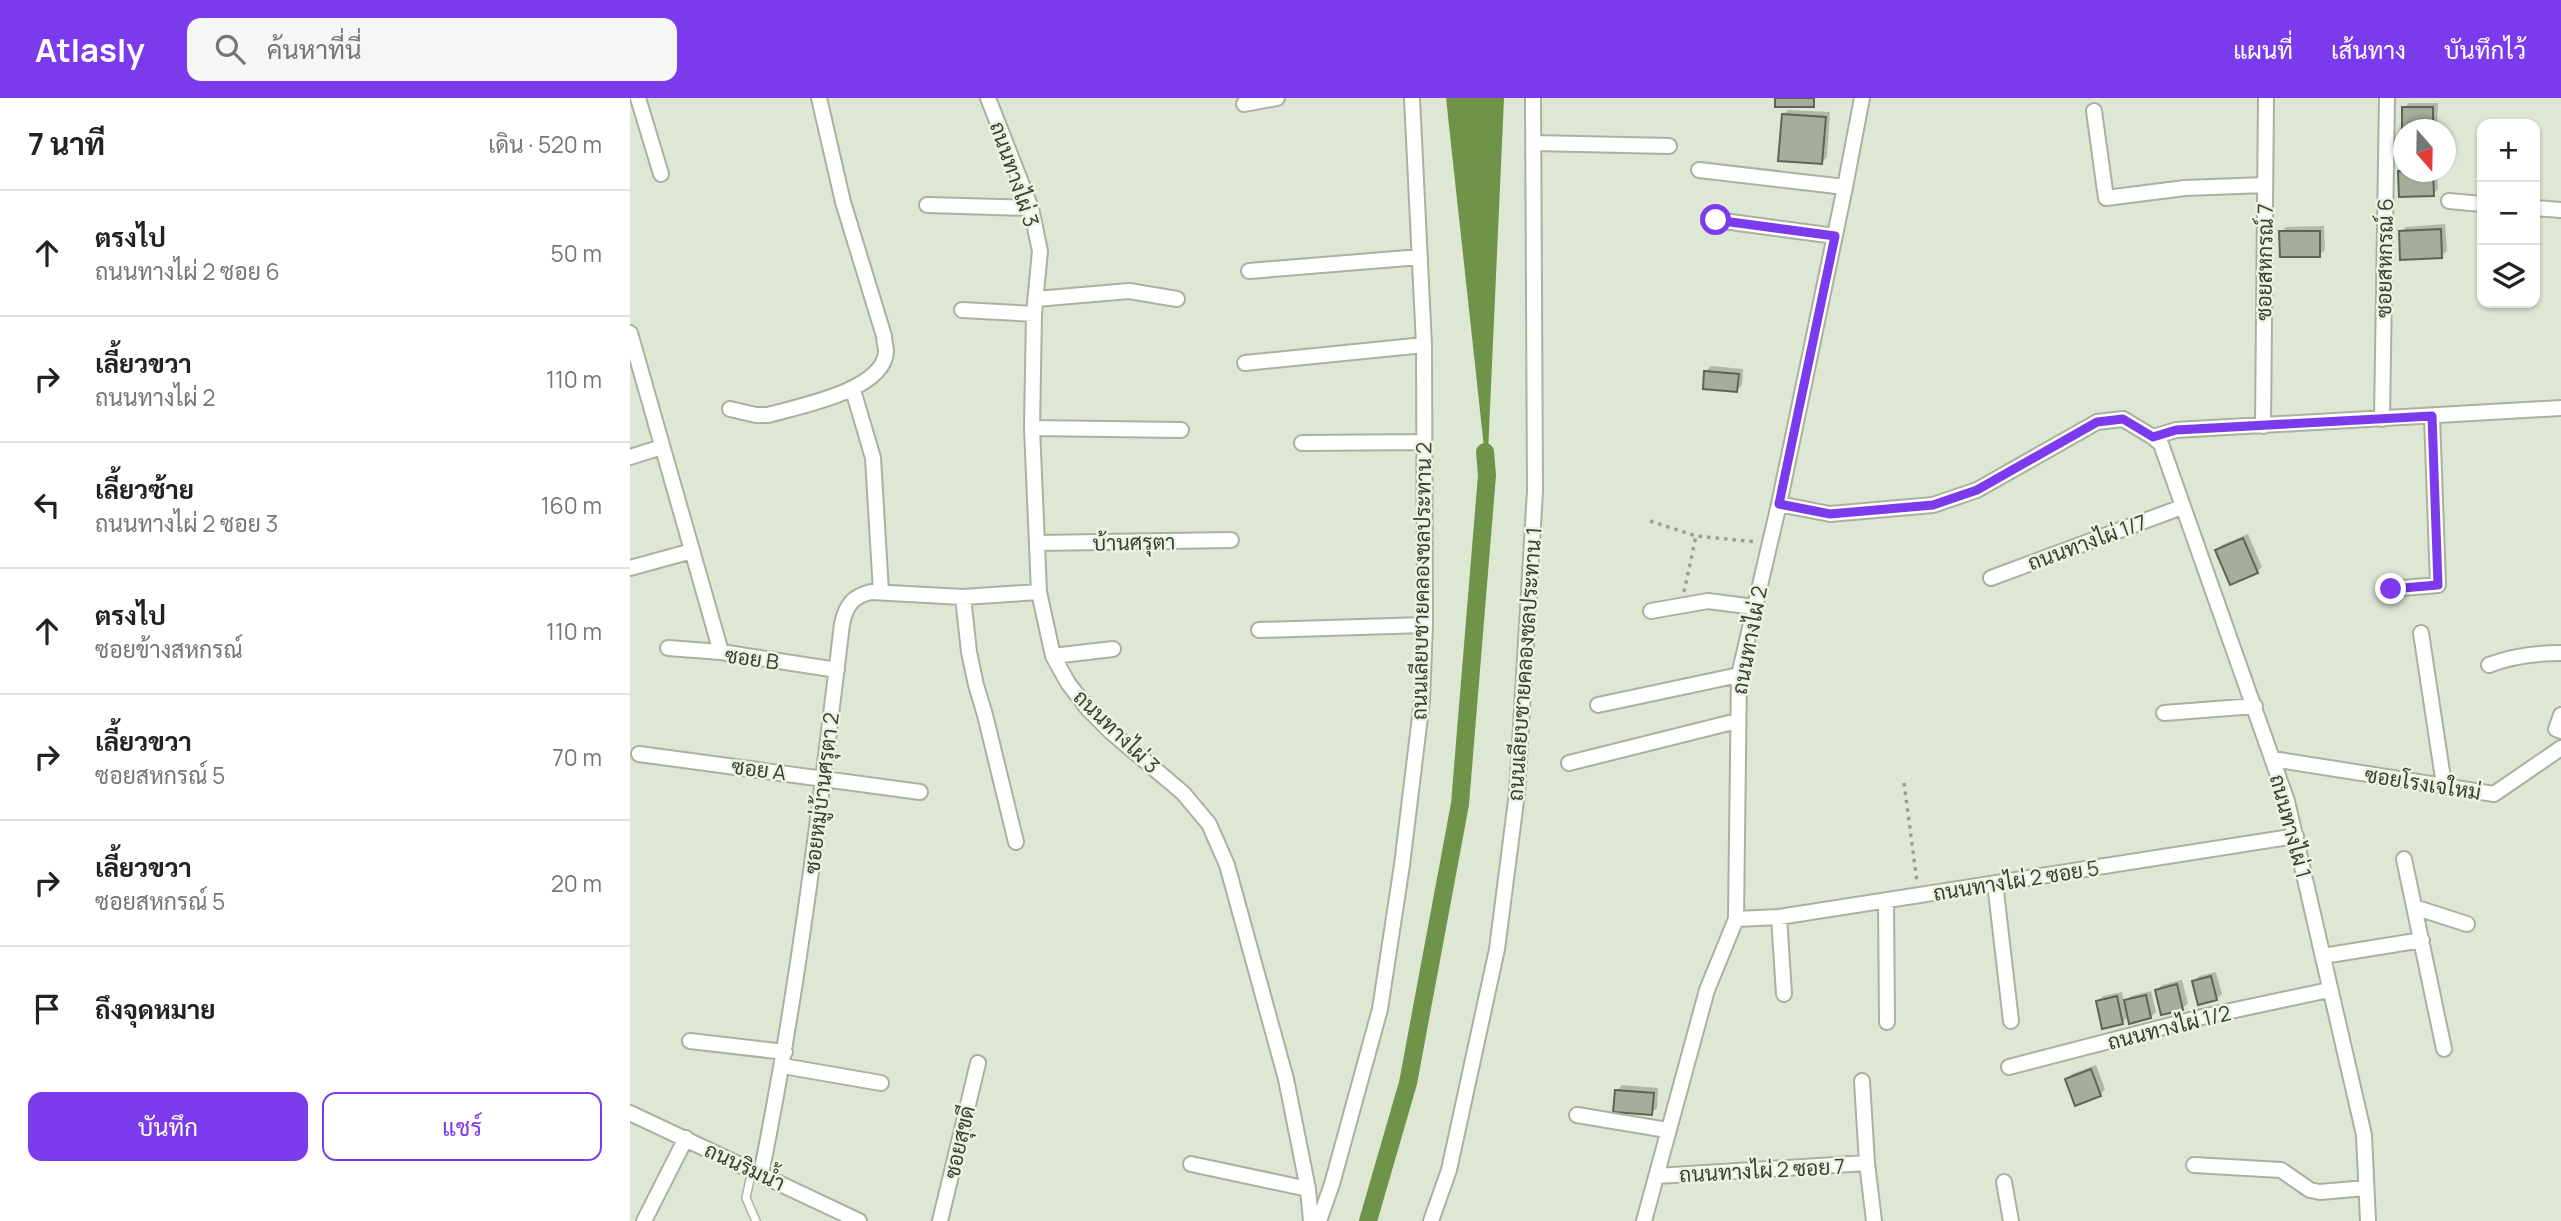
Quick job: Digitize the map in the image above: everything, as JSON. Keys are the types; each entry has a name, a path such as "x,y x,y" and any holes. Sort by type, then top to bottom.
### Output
{"street":[{"path":"638,98 661,174"},
{"path":"730,409 768,415 853,390 879,370 886,354 884,336 843,202 819,98"},
{"name":"ถนนทางไผ่ 3","path":"988,98 1031,208 1040,251 1035,307 1032,428 1040,592 1053,656 1068,683 1088,709 1183,793 1209,824 1227,865 1286,1079 1308,1189 1311,1221"},
{"path":"1244,104 1277,98"},
{"name":"ถนนเลียบชายคลองชลประทาน 2","path":"1319,1221 1332,1184 1380,1009 1402,865 1422,700 1425,625 1424,345 1412,98"},
{"name":"ถนนเลียบชายคลองชลประทาน 1","path":"1432,1221 1449,1170 1497,949 1517,793 1535,491 1534,98"},
{"name":"ถนนทางไผ่ 2","path":"1644,1221 1707,990 1736,919 1739,675 1779,504 1862,98"},
{"name":"ซอยสหกรณ์ 7","path":"2263,426 2266,98"},
{"name":"ซอยสหกรณ์ 6","path":"2382,419 2387,98"},
{"path":"2094,111 2106,198 2185,188 2265,185"},
{"path":"1534,143 1669,146"},
{"path":"1699,170 1845,187"},
{"path":"2449,201 2477,204"},
{"path":"927,205 1031,208"},
{"path":"2540,208 2561,210"},
{"path":"1716,220 1835,236"},
{"path":"1249,271 1420,257"},
{"path":"962,310 1035,307 1129,291 1177,299"},
{"path":"630,333 632,351 721,652"},
{"path":"1245,363 1424,345"},
{"path":"853,390 873,458 881,592"},
{"path":"1779,504 1830,514 1933,505 1977,490 2097,422 2123,419 2157,441 2176,430 2561,408"},
{"path":"2391,589 2438,585 2432,416"},
{"path":"1032,428 1181,430"},
{"name":"ถนนทางไผ่ 1","path":"2157,441 2255,706 2296,836 2364,1135 2368,1221"},
{"path":"1302,443 1424,442"},
{"path":"630,457 662,447"},
{"name":"ถนนทางไผ่ 1/7","path":"1992,578 2182,507"},
{"name":"บ้านศรุตา","path":"1037,543 1231,540"},
{"path":"630,568 692,551"},
{"name":"ซอยหมู่บ้านศรุตา 2","path":"756,1172 784,1059 825,778 842,624 847,606 861,594 881,592 963,597 1040,592"},
{"path":"963,597 969,652 976,685 1016,842"},
{"path":"1651,611 1708,601 1754,607"},
{"path":"1259,630 1425,625"},
{"path":"2421,633 2444,785"},
{"name":"ซอย B","path":"668,648 721,652 837,670"},
{"path":"1053,656 1113,649"},
{"path":"2489,665 2527,655 2561,653"},
{"path":"1598,705 1739,675"},
{"path":"2164,713 2255,706"},
{"path":"2561,715 2556,729 2561,731"},
{"path":"1569,763 1737,721"},
{"name":"ซอยโรงเจใหม่","path":"2273,759 2494,794 2561,748"},
{"name":"ซอย A","path":"639,754 920,792"},
{"name":"ถนนทางไผ่ 2 ซอย 5","path":"1736,919 1779,917 2296,836"},
{"path":"2404,859 2444,1049"},
{"path":"1995,883 2011,1021"},
{"path":"1886,900 1887,1022"},
{"path":"2414,907 2467,924"},
{"path":"1779,917 1784,994"},
{"path":"2323,956 2422,940"},
{"name":"ถนนทางไผ่ 1/2","path":"2009,1068 2202,1017 2329,990"},
{"path":"690,1041 784,1059 881,1083"},
{"name":"ซอยสุขดี","path":"940,1221 978,1063"},
{"path":"1862,1081 1874,1221"},
{"name":"ถนนริมน้ำ","path":"630,1113 853,1220"},
{"path":"1577,1115 1667,1130"},
{"path":"644,1221 686,1139"},
{"name":"ถนนทางไผ่ 2 ซอย 7","path":"1657,1176 1867,1163"},
{"path":"1191,1164 1308,1189"},
{"path":"2194,1165 2281,1170 2310,1190 2320,1192 2366,1188"},
{"path":"2004,1182 2011,1221"}],"lane":[{"path":"756,1172 746,1198 756,1221"}],"path":[{"path":"1650,521 1696,536 1770,543"},
{"path":"1681,606 1696,536"},
{"path":"1904,783 1919,895"}],"shaded area":[{"path":"1446,98 1504,98 1487,475"}],"building":[{"path":"1775,98 1814,98 1814,107 1775,107"},
{"path":"2402,107 2433,107 2433,119 2402,119"},
{"path":"1782,114 1826,117 1822,164 1778,161"},
{"path":"2398,182 2433,182 2434,196 2399,197"},
{"path":"2441,229 2442,258 2400,260 2399,231"},
{"path":"2279,231 2320,231 2320,257 2280,257"},
{"path":"1704,371 1739,374 1737,392 1703,389"},
{"path":"2243,538 2258,573 2230,585 2215,550"},
{"path":"2211,976 2217,1000 2198,1005 2192,981"},
{"path":"2177,984 2183,1010 2161,1015 2155,990"},
{"path":"2146,995 2151,1018 2129,1024 2124,1000"},
{"path":"2117,996 2123,1024 2102,1029 2096,1001"},
{"path":"2091,1069 2101,1096 2075,1106 2065,1079"},
{"path":"1615,1090 1654,1093 1652,1115 1613,1112"}],"waterway":[{"path":"1368,1221 1408,1083 1460,804 1487,475 1485,452"}],"route":[{"path":"1716,220 1835,236 1779,504 1830,514 1933,505 1977,490 2097,422 2123,419 2153,437 2176,430 2432,416 2438,585 2391,589"}]}
